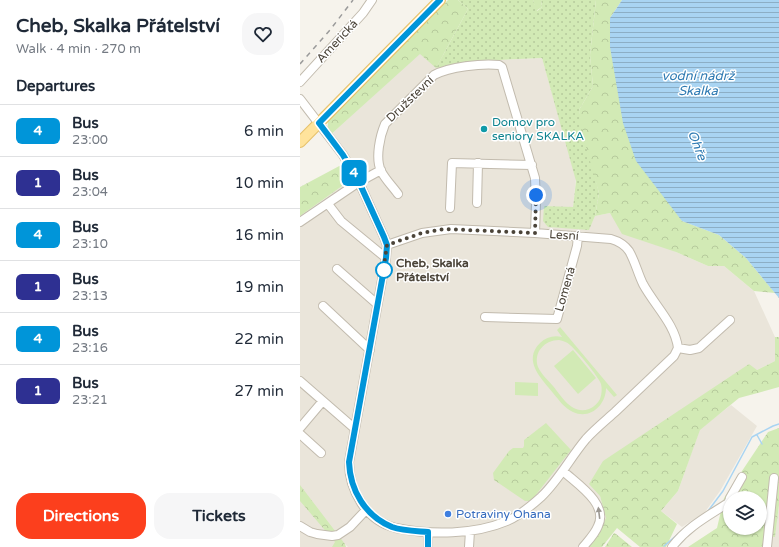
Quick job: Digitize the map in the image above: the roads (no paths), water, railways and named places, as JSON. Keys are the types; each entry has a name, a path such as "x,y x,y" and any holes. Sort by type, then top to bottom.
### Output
{"main road":[{"path":"300,142 440,0"}],"street":[{"name":"Americká","path":"300,82 363,13 372,0"},
{"name":"Družstevní","path":"381,170 379,148 382,131 385,124 434,75 453,68 495,64 502,67 532,165 536,186 535,233"},
{"path":"300,99 343,155 359,182 387,245 370,350 354,428 349,462 349,469 354,490 366,510 383,522 393,527 428,532 470,531 507,521 520,514 542,496 563,471 586,439 674,356 678,348 690,350 699,348 730,320"},
{"path":"450,208 452,163 532,165"},
{"path":"477,203 478,163"},
{"path":"300,222 359,182 381,170 398,194"},
{"path":"328,204 342,220 386,258"},
{"name":"Lesní","path":"387,245 422,233 444,229 611,238 622,243 629,251 644,286 676,335 678,348"},
{"name":"Lomená","path":"485,317 557,319 577,246 578,236"},
{"path":"337,269 377,304"},
{"path":"323,306 370,350"},
{"path":"300,381 322,402 354,428"},
{"path":"300,428 322,402"},
{"path":"300,434 321,453"},
{"path":"563,471 593,498 599,511 600,522 598,527 583,547"},
{"path":"734,491 742,477"},
{"path":"767,547 774,478"},
{"path":"672,547 691,527 723,506"},
{"path":"300,526 317,534 332,536 338,535 350,526 366,510"},
{"path":"469,547 470,531"},
{"path":"428,532 428,547"}],"water":[{"name":"vodní nádrž Skalka","path":"622,0 779,0 779,298 746,258 719,235 682,221 636,161 623,123 610,47 610,18"}],"waterway":[{"path":"708,511 723,491 752,437 779,424"},
{"path":"757,435 762,444"},
{"path":"664,546 684,529"}],"railway":[{"path":"300,64 330,30 353,0"}],"place":[{"name":"Domov pro seniory SKALKA","path":"484,129"},
{"name":"Cheb, Skalka Přátelství","path":"384,270"},
{"name":"Potraviny Ohana","path":"448,514"}],"water label":[{"name":"Ohře","path":"698,145"}]}
